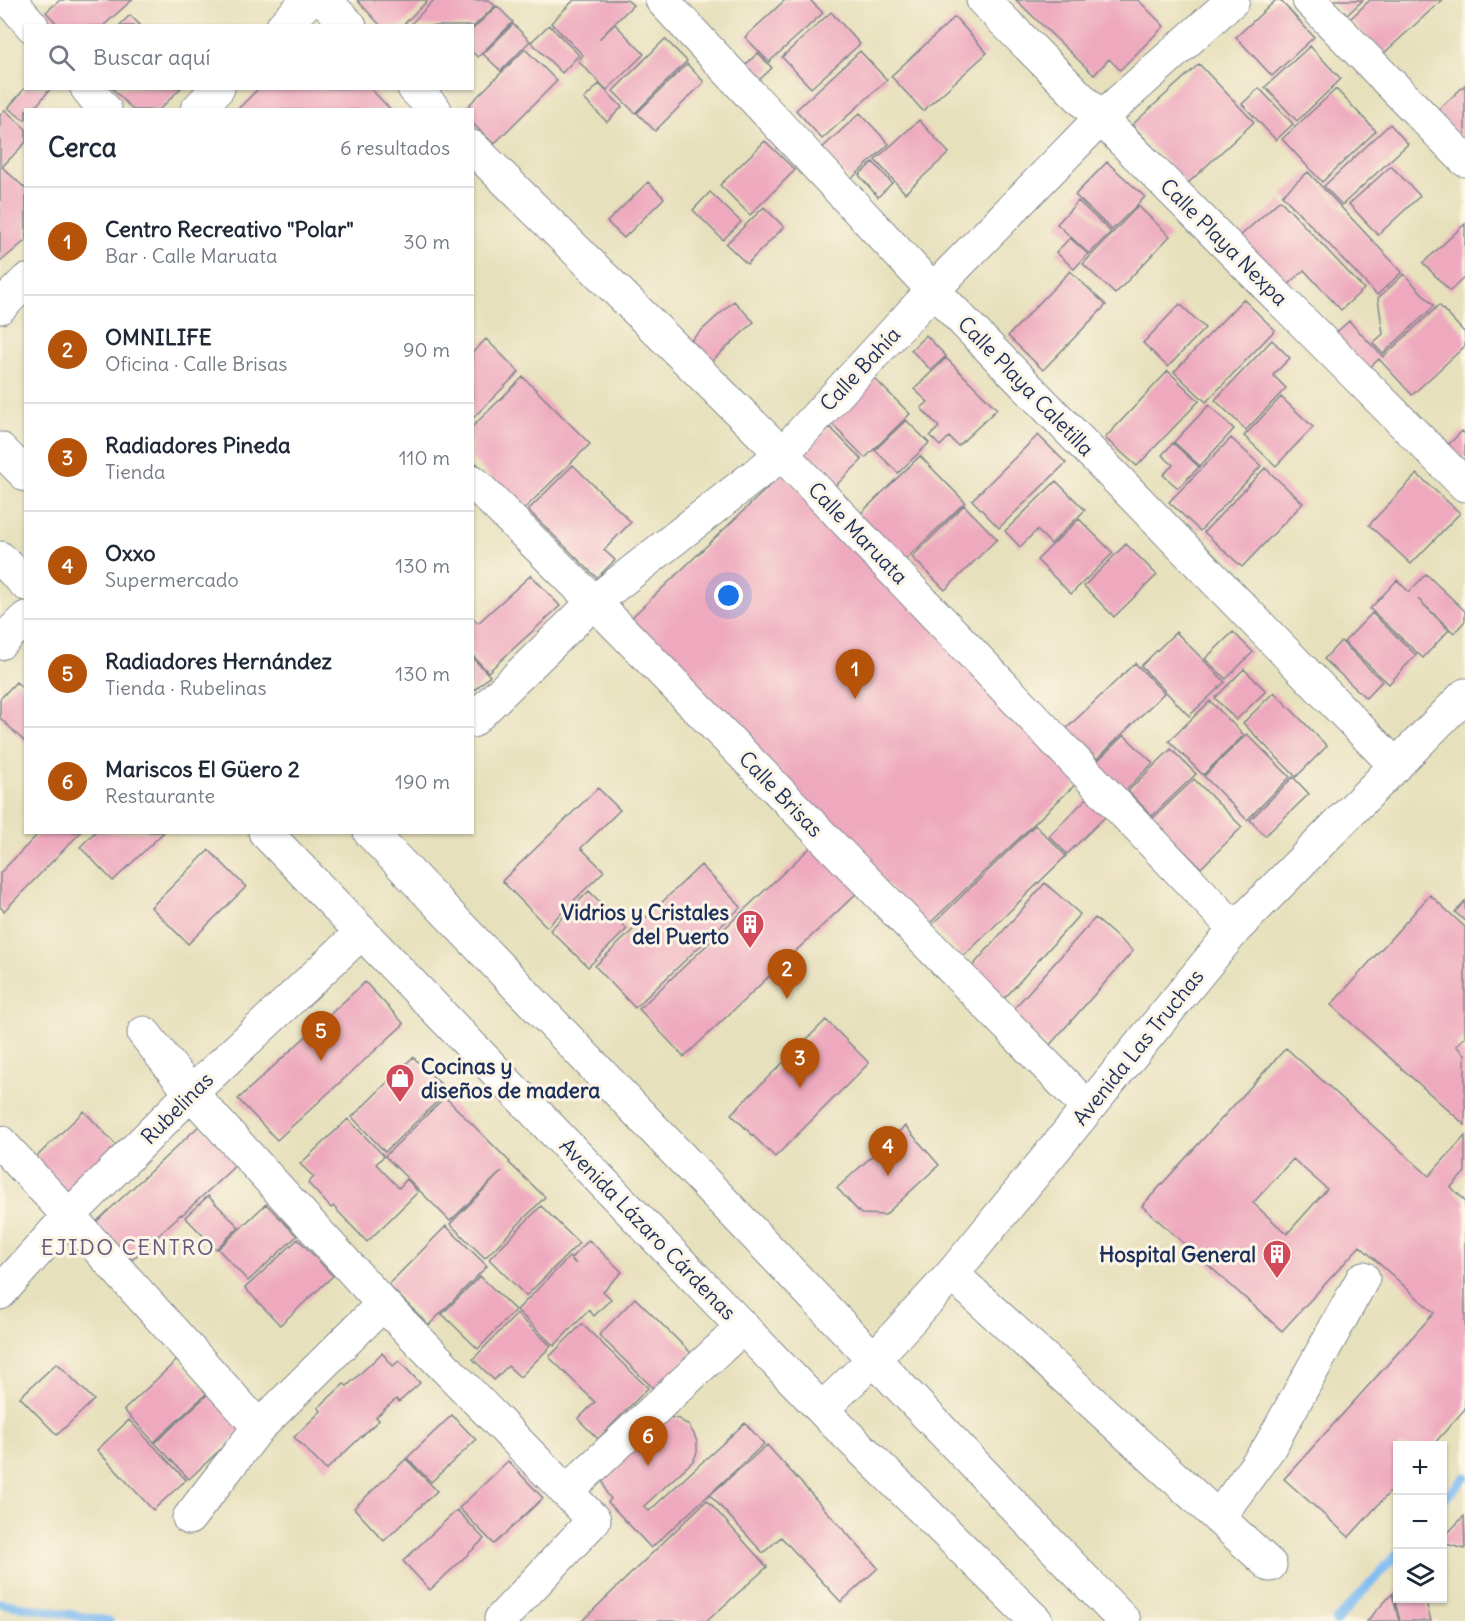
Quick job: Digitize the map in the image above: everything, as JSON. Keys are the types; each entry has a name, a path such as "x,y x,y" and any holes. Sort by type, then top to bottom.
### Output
{"street":[{"path":"10,0 30,24"},
{"path":"284,24 309,0"},
{"path":"324,0 348,24"},
{"name":"Calle Playa Caletilla","path":"662,0 933,290 1396,766"},
{"name":"Calle Playa Nexpa","path":"983,0 1465,485"},
{"name":"Calle Bahía","path":"474,719 594,602 782,454 933,290 1101,118 1233,0"},
{"path":"1309,0 1465,160"},
{"path":"89,90 103,108"},
{"path":"199,108 216,90"},
{"path":"416,90 433,108"},
{"name":"Calle Maruata","path":"474,149 782,454 1235,929"},
{"path":"0,307 24,283"},
{"path":"0,449 24,473"},
{"name":"Calle Brisas","path":"474,484 594,602 1088,1108"},
{"path":"0,558 24,582"},
{"path":"0,643 24,620"},
{"name":"Avenida Las Truchas","path":"822,1409 873,1360 952,1274 1235,929 1465,695"},
{"name":"Avenida Lázaro Cárdenas","path":"267,834 822,1409 1036,1621"},
{"path":"372,834 1124,1621"},
{"name":"Rubelinas","path":"0,1293 69,1216 191,1093 362,932"},
{"path":"144,1033 191,1093 383,1304 594,1520 501,1619"},
{"path":"0,1142 259,1427"},
{"path":"952,1274 1270,1565"},
{"path":"1218,1518 1269,1448 1363,1278"},
{"path":"189,1518 259,1427 383,1304"},
{"path":"567,1492 742,1327"}],"building":[{"path":"60,0 132,0 105,24 57,24 46,12"},
{"path":"357,0 428,0 404,24 379,24"},
{"path":"434,0 489,0 495,6 474,26 474,24 411,24"},
{"path":"574,0 627,0 633,5 599,39 615,24 644,54 607,90 578,61 583,55 551,23"},
{"path":"785,0 810,0 823,13 769,62 745,37"},
{"path":"1016,0 1138,0 1164,26 1120,70 1109,59 1094,75"},
{"path":"1276,0 1280,0 1314,37 1272,76 1236,37"},
{"path":"1330,0 1363,0 1346,16"},
{"path":"1370,0 1442,0 1383,54 1350,19"},
{"path":"497,6 513,22 478,57 474,54 474,28"},
{"path":"831,12 860,44 811,88 782,57"},
{"path":"130,15 139,24 121,24"},
{"path":"955,17 987,53 923,111 891,76"},
{"path":"513,24 530,41 501,71 483,54"},
{"path":"549,25 579,55 562,73 531,42"},
{"path":"665,39 687,61 635,113 613,91"},
{"path":"1310,46 1341,79 1297,121 1265,87"},
{"path":"525,49 557,81 494,144 474,125 474,108 466,108"},
{"path":"860,51 887,80 822,139 796,110"},
{"path":"758,53 772,68 758,81 744,66"},
{"path":"687,64 704,82 655,131 637,113"},
{"path":"1199,64 1254,122 1187,184 1132,125"},
{"path":"599,84 622,107 607,122 584,99"},
{"path":"1465,85 1465,141 1437,111"},
{"path":"1259,88 1293,124 1276,140 1242,104"},
{"path":"24,89 49,90 35,108 24,108 24,120 8,108"},
{"path":"1336,89 1376,131 1322,182 1282,139"},
{"path":"114,90 179,90 161,108 131,108"},
{"path":"257,90 372,90 389,108 239,108"},
{"path":"5,110 24,127 24,144 2,167 24,187 24,242 0,262 0,115"},
{"path":"860,113 889,144 850,180 821,149"},
{"path":"919,120 949,153 905,193 875,160"},
{"path":"1390,124 1408,144 1342,205 1324,186"},
{"path":"765,141 795,170 750,215 720,185"},
{"path":"873,162 892,183 878,197 859,175"},
{"path":"1107,162 1145,197 1112,230 1075,195"},
{"path":"1391,166 1420,196 1378,235 1349,204"},
{"path":"1308,172 1402,272 1377,295 1282,195"},
{"path":"648,182 664,198 624,238 607,222"},
{"path":"710,192 741,222 723,240 693,210"},
{"path":"1280,200 1364,289 1341,310 1304,270 1285,288 1238,238"},
{"path":"1078,201 1111,232 1089,254 1057,224"},
{"path":"1138,206 1170,236 1115,294 1083,264"},
{"path":"764,207 784,227 747,264 726,244"},
{"path":"1465,224 1465,277 1450,291 1423,263"},
{"path":"1070,238 1088,254 1074,269 1056,252"},
{"path":"1070,271 1106,305 1043,370 1008,336"},
{"path":"1404,274 1434,306 1383,354 1373,343 1383,334 1378,298"},
{"path":"1243,299 1275,330 1206,402 1174,372"},
{"path":"734,301 754,322 711,362 691,340"},
{"path":"1180,304 1205,328 1168,367 1143,343"},
{"path":"1439,305 1465,333 1465,346 1412,395 1379,359 1364,373 1330,338 1349,321 1383,357"},
{"path":"926,335 946,356 931,370 911,350"},
{"path":"486,339 519,372 474,417 474,351"},
{"path":"1272,340 1290,358 1273,375 1286,388 1246,430 1215,400"},
{"path":"946,358 997,409 958,446 949,437 940,446 930,436 939,427 921,408 928,402 914,389"},
{"path":"1168,371 1199,401 1137,466 1105,438"},
{"path":"523,377 590,444 523,510 474,461 474,425"},
{"path":"873,377 910,414 865,458 828,420"},
{"path":"1281,397 1313,427 1276,466 1244,436"},
{"path":"1209,405 1234,429 1200,466 1174,442"},
{"path":"906,420 929,443 898,473 875,450"},
{"path":"830,427 862,460 832,489 800,456"},
{"path":"1462,431 1465,434 1465,462 1448,445"},
{"path":"1038,435 1066,463 999,528 972,500"},
{"path":"1231,438 1261,466 1200,531 1169,502"},
{"path":"1173,443 1199,467 1178,488 1163,475 1173,465 1162,455"},
{"path":"920,456 965,502 903,562 858,516"},
{"path":"573,465 631,522 604,550 615,560 597,578 528,510"},
{"path":"1265,468 1303,503 1242,567 1204,532"},
{"path":"783,473 1080,780 927,926 630,619"},
{"path":"1417,474 1460,513 1411,564 1369,525"},
{"path":"1056,481 1085,510 1051,544 1037,530 1020,547 1005,531"},
{"path":"964,505 997,539 945,590 912,557"},
{"path":"1079,519 1113,553 1071,594 1037,560"},
{"path":"1126,544 1157,575 1114,617 1084,586"},
{"path":"1426,574 1465,611 1465,621 1454,633 1418,599 1449,630 1423,658 1370,609 1397,580 1409,592"},
{"path":"531,575 560,606 488,672 474,657 474,619 478,623"},
{"path":"1372,613 1416,655 1389,684 1344,642"},
{"path":"1176,632 1225,682 1189,716 1141,666"},
{"path":"1233,632 1253,652 1226,679 1205,659"},
{"path":"1341,641 1382,681 1366,698 1324,659"},
{"path":"474,659 490,676 474,690"},
{"path":"1135,663 1164,693 1097,759 1066,729"},
{"path":"1244,669 1266,691 1236,720 1215,698"},
{"path":"16,682 24,689 24,741 0,718 0,699"},
{"path":"1274,692 1327,746 1296,777 1243,723"},
{"path":"1210,701 1244,735 1203,775 1169,741"},
{"path":"1247,734 1290,777 1247,820 1204,776"},
{"path":"1124,735 1153,763 1123,793 1094,764"},
{"path":"1171,749 1196,774 1152,816 1128,791"},
{"path":"1293,777 1309,794 1265,836 1250,820"},
{"path":"1194,779 1242,827 1201,868 1152,819"},
{"path":"598,788 620,810 581,848 604,871 547,927 502,881"},
{"path":"1087,798 1105,817 1067,854 1049,836"},
{"path":"1035,825 1066,856 963,957 932,925"},
{"path":"38,834 79,834 4,911 0,907 0,873"},
{"path":"93,834 162,834 113,881 80,847"},
{"name":"Vidrios y Cristales del Puerto","path":"815,843 860,890 684,1057 639,1009"},
{"path":"209,850 246,887 188,944 151,907"},
{"path":"701,865 741,907 635,1008 595,966"},
{"path":"1045,883 1080,914 1004,999 970,969"},
{"path":"589,891 627,929 588,967 550,930"},
{"path":"1430,895 1465,927 1465,1037 1456,1046 1465,1054 1465,1125 1331,1005"},
{"path":"1465,901 1465,921 1455,912"},
{"path":"1095,918 1133,951 1048,1047 1010,1013"},
{"path":"365,982 404,1024 277,1140 238,1099"},
{"path":"826,1020 869,1063 775,1157 731,1114"},
{"name":"Hospital General","path":"1286,1048 1429,1176 1465,1136 1465,1172 1451,1187 1465,1201 1465,1409 1436,1441 1393,1441 1393,1489 1349,1537 1284,1479 1434,1313 1360,1246 1282,1331 1142,1206","holes":["1293,1159 1327,1189 1287,1234 1253,1203"]},
{"name":"Cocinas y diseños de madera","path":"413,1057 448,1091 385,1152 352,1117"},
{"path":"445,1097 545,1197 485,1258 450,1224 502,1171 450,1221 385,1156"},
{"path":"84,1111 120,1149 66,1199 31,1162"},
{"path":"348,1119 384,1156 376,1164 399,1188 407,1179 418,1192 367,1242 308,1183 314,1177 300,1164"},
{"path":"200,1125 237,1164 132,1260 96,1222"},
{"path":"905,1126 939,1165 885,1215 861,1214 837,1188"},
{"path":"208,1196 239,1227 216,1249 185,1217"},
{"path":"266,1204 297,1236 248,1281 218,1249"},
{"path":"541,1206 579,1243 526,1296 489,1259"},
{"path":"446,1226 487,1266 429,1325 388,1285"},
{"path":"298,1239 333,1276 280,1325 245,1288"},
{"path":"589,1240 622,1272 603,1291 611,1299 594,1316 589,1310 554,1346 517,1310 569,1257 576,1264 571,1258"},
{"path":"480,1276 515,1310 478,1349 442,1314"},
{"path":"635,1298 691,1353 655,1390 599,1335"},
{"path":"517,1314 551,1346 520,1377 508,1366 494,1380 473,1359"},
{"path":"582,1324 648,1388 598,1439 578,1419 595,1402 549,1357"},
{"path":"382,1353 393,1366 399,1361 420,1383 399,1402 396,1399 376,1417 379,1420 326,1470 294,1437 321,1411 318,1408 344,1384 347,1386"},
{"path":"177,1360 207,1393 154,1442 124,1410"},
{"path":"57,1363 94,1400 57,1435 20,1397"},
{"path":"208,1394 242,1429 189,1479 155,1443"},
{"path":"452,1415 476,1440 431,1482 407,1458"},
{"path":"667,1417 679,1419 689,1426 697,1442 697,1452 694,1460 644,1506 649,1511 745,1423 764,1444 651,1548 608,1502 611,1499 603,1482 604,1469"},
{"path":"129,1420 186,1480 153,1510 97,1450"},
{"path":"767,1445 878,1568 841,1602 781,1537 763,1553 710,1495"},
{"path":"406,1459 437,1491 384,1541 354,1508"},
{"path":"508,1461 543,1498 494,1544 459,1508"},
{"path":"707,1500 767,1567 707,1621 582,1621"},
{"path":"457,1510 484,1539 430,1590 403,1561"},
{"path":"1464,1516 1465,1549 1447,1544 1447,1534"},
{"path":"1392,1594 1399,1621 1367,1621"},
{"path":"1395,1603 1426,1603 1431,1621 1400,1621"}],"waterway":[{"path":"1447,1497 1465,1477"},
{"path":"1336,1621 1393,1558"},
{"path":"0,1603 109,1621"}],"place":[{"name":"Centro Recreativo \"Polar\"","path":"855,699"},
{"name":"Vidrios y Cristales del Puerto","path":"750,950"},
{"name":"OMNILIFE","path":"787,999"},
{"name":"Radiadores Hernández","path":"321,1061"},
{"name":"Radiadores Pineda","path":"800,1088"},
{"name":"Cocinas y diseños de madera","path":"400,1104"},
{"name":"Oxxo","path":"888,1176"},
{"name":"Hospital General","path":"1277,1280"},
{"name":"Mariscos El Güero 2","path":"648,1466"}],"district":[{"name":"EJIDO CENTRO","path":"128,1247"}]}
